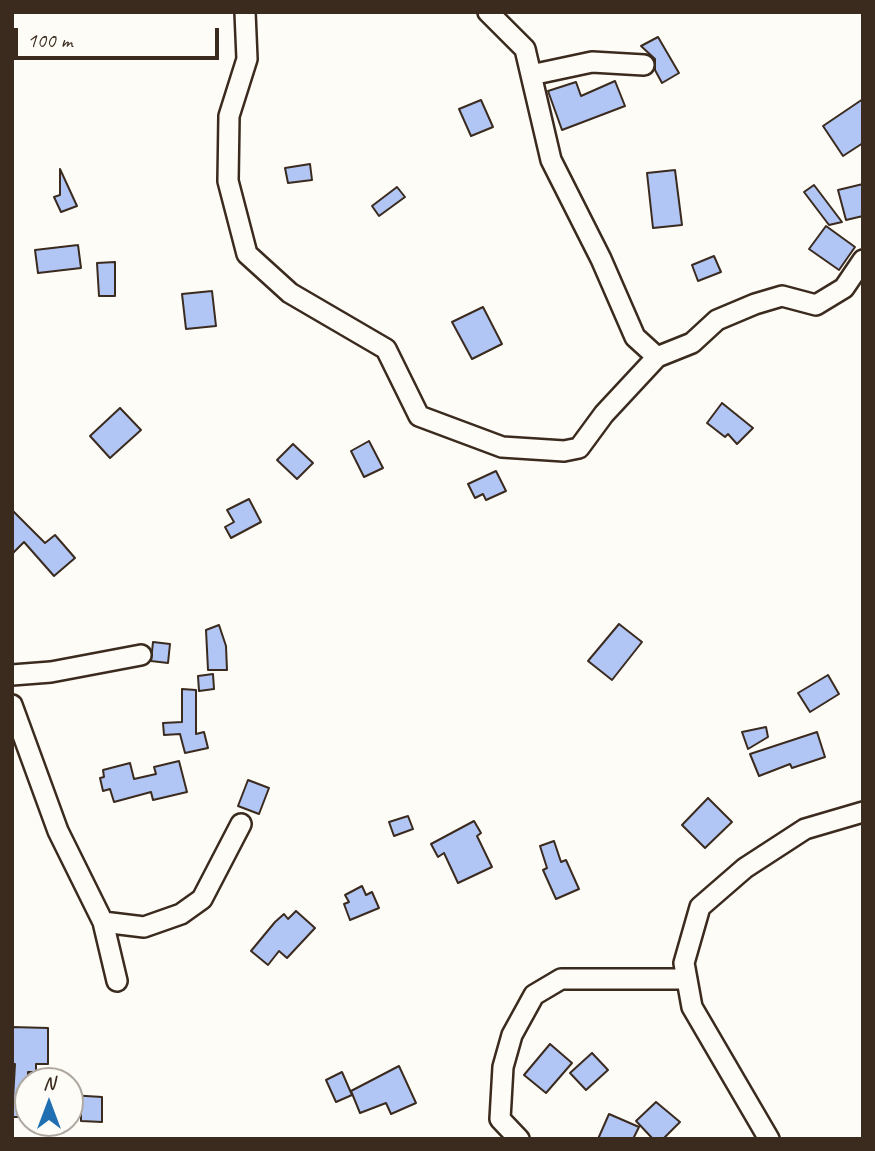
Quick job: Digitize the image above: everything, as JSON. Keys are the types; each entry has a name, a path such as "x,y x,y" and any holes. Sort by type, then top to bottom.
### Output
{"street":[{"path":"246,12 247,60 229,116 228,181 247,254 290,293 386,349 419,416 502,447 564,451 579,448 604,414 657,357 692,343 717,320 755,304 782,296 816,305 844,288 863,260"},
{"path":"488,12 525,50 551,160 601,258 635,337 657,357"},
{"path":"531,75 592,62 644,65"},
{"path":"12,675 51,672 141,655"},
{"path":"12,705 58,831 103,922 117,981"},
{"path":"769,1139 692,1007 684,963 700,906 745,868 806,829 863,812"},
{"path":"103,922 144,926 181,914 202,899 241,824"},
{"path":"519,1139 500,1119 503,1067 512,1035 534,995 561,979 624,977 655,981 687,978"}],"building":[{"path":"658,37 679,73 662,83 655,70 655,59 641,46"},
{"path":"615,81 625,106 562,130 548,91 576,82 581,96"},
{"path":"863,99 863,143 843,156 823,126"},
{"path":"481,100 493,127 471,136 459,109"},
{"path":"310,164 312,180 288,183 285,168"},
{"path":"60,169 77,206 61,212 54,197 60,195"},
{"path":"675,170 682,225 653,228 647,173"},
{"path":"863,184 863,216 846,220 838,190"},
{"path":"814,185 842,222 829,225 804,192"},
{"path":"397,187 405,197 379,216 372,206"},
{"path":"826,226 855,247 839,270 809,249"},
{"path":"78,245 81,268 38,273 35,250"},
{"path":"714,256 721,272 698,281 692,265"},
{"path":"115,262 115,296 99,296 97,263"},
{"path":"212,291 216,326 186,329 182,294"},
{"path":"483,307 502,344 472,359 452,322"},
{"path":"722,403 753,428 737,444 728,434 725,437 707,423"},
{"path":"120,408 141,430 110,458 90,436"},
{"path":"369,441 383,468 364,477 351,451"},
{"path":"293,444 313,463 297,479 277,460"},
{"path":"496,471 506,491 486,500 483,494 475,498 468,484"},
{"path":"249,499 261,522 231,538 225,527 234,522 227,510"},
{"path":"12,510 45,543 55,535 75,558 54,576 24,542 12,554"},
{"path":"619,624 642,642 612,680 588,661"},
{"path":"219,625 226,646 227,670 208,670 206,630"},
{"path":"153,642 170,644 168,663 151,661"},
{"path":"213,674 214,689 199,691 198,676"},
{"path":"828,675 839,694 810,712 798,693"},
{"path":"182,689 196,690 196,734 204,732 208,748 185,753 180,734 164,735 163,723 182,722"},
{"path":"766,727 768,737 748,749 742,732"},
{"path":"817,732 825,757 792,768 790,764 759,776 750,754"},
{"path":"179,761 187,792 153,800 151,792 114,802 110,789 103,791 100,778 104,777 103,770 130,763 134,779 156,774 154,767"},
{"path":"248,780 269,788 259,814 238,806"},
{"path":"708,798 732,822 705,848 682,825"},
{"path":"408,816 413,829 394,836 389,822"},
{"path":"474,821 481,833 477,836 492,867 458,883 444,853 438,857 431,844"},
{"path":"554,841 561,862 566,860 579,889 556,899 543,870 547,868 540,846"},
{"path":"362,886 366,895 372,892 379,908 350,920 344,904 349,902 345,895"},
{"path":"296,911 315,928 287,958 279,951 268,965 251,951 284,914 288,919"},
{"path":"12,1027 48,1028 48,1064 15,1067 15,1064 12,1064"},
{"path":"550,1044 572,1063 546,1093 524,1075"},
{"path":"592,1053 608,1070 586,1090 570,1073"},
{"path":"399,1066 416,1103 391,1114 386,1103 360,1113 351,1091"},
{"path":"342,1072 352,1095 336,1102 326,1080"},
{"path":"14,1082 14,1117 12,1117"},
{"path":"84,1096 102,1097 102,1122 84,1121"},
{"path":"656,1102 680,1122 663,1139 653,1139 636,1121"},
{"path":"609,1114 639,1127 633,1139 598,1139"}]}
